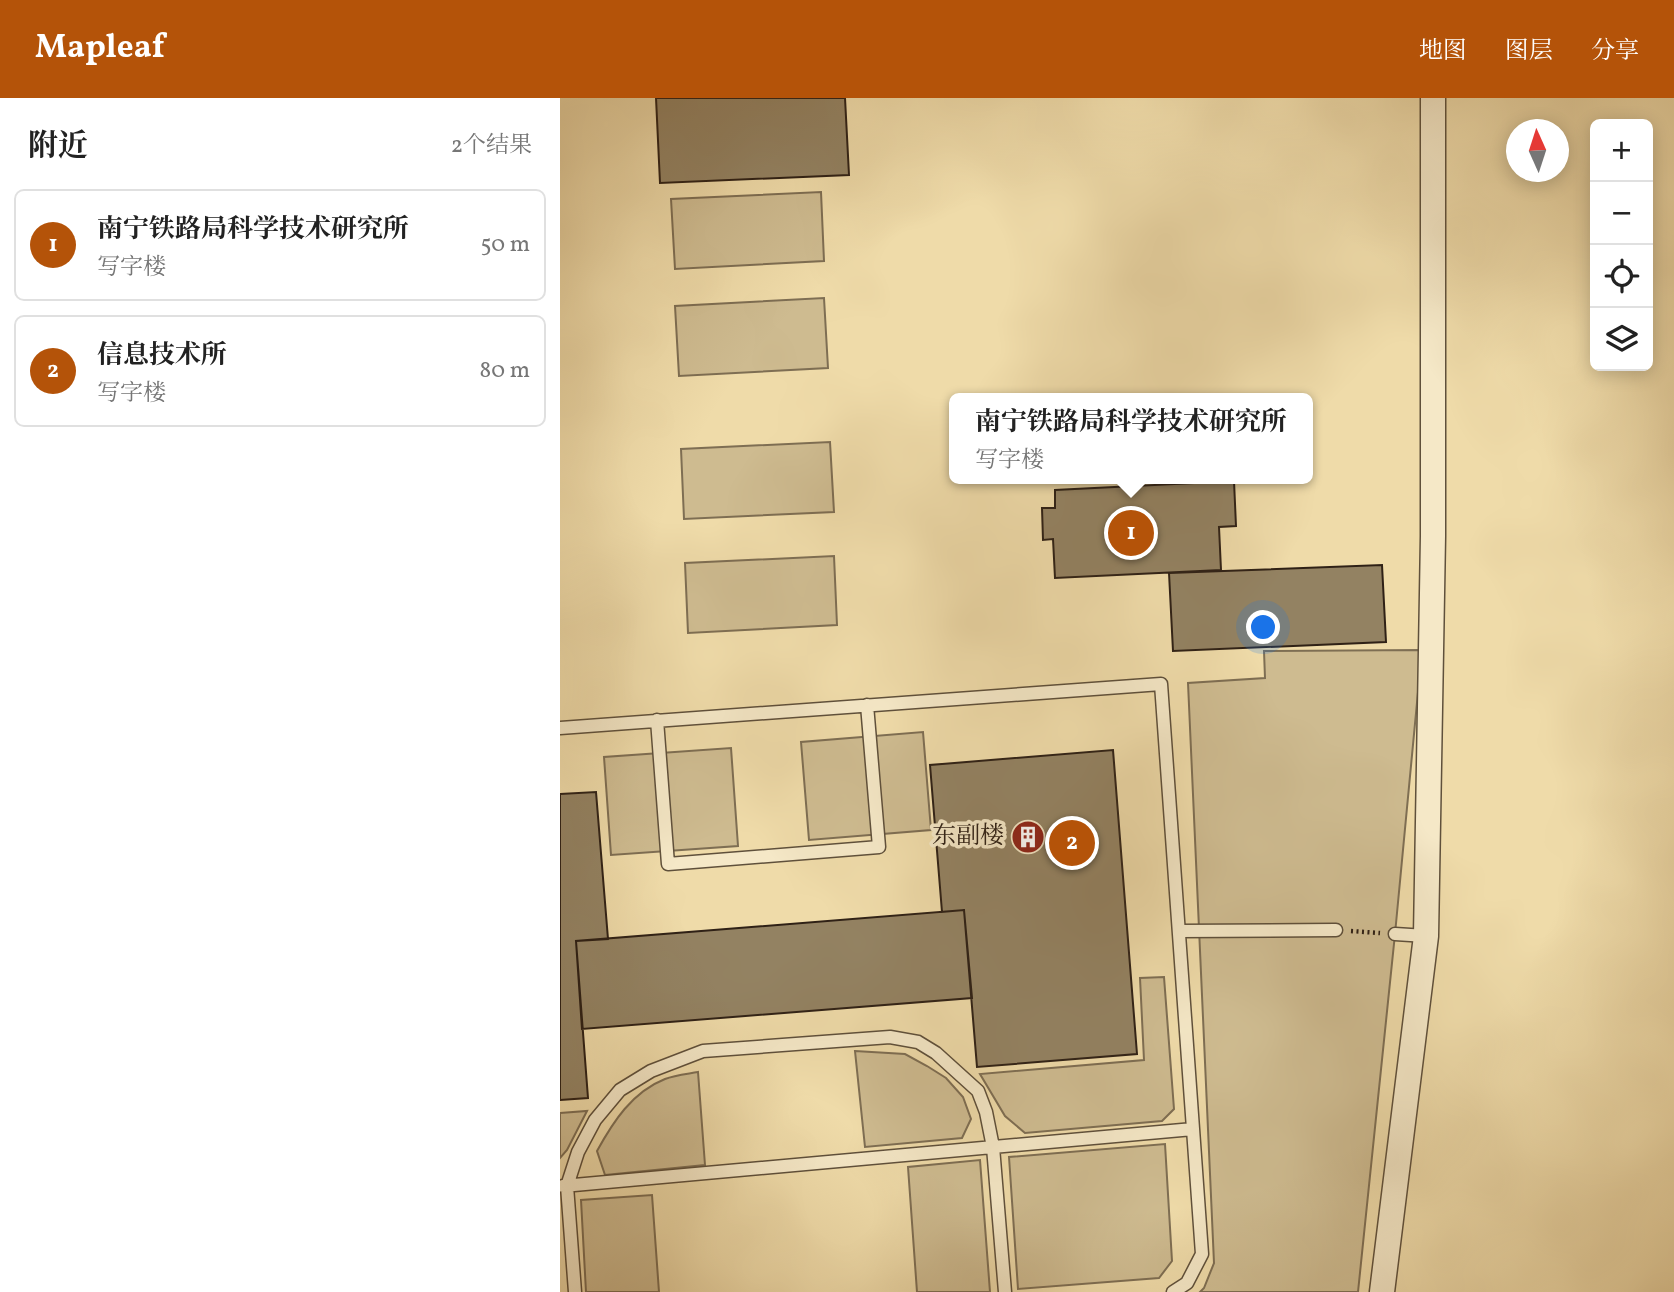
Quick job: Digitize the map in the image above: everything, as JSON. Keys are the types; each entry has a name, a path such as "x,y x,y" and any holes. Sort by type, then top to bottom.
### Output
{"street":[{"path":"1382,1292 1426,936 1433,536 1433,98"}],"lane":[{"path":"560,727 1161,684 1202,1254 1187,1283 1173,1292"},
{"path":"657,720 668,864 879,847 867,705"},
{"path":"1179,931 1336,930"},
{"path":"1395,934 1426,936"},
{"path":"575,1292 564,1186 595,1120 620,1090 651,1071 703,1051 890,1037 918,1042 953,1067 978,1091 986,1112 993,1147 1005,1292"},
{"path":"564,1186 1193,1129"}],"path":[{"path":"1336,930 1395,934"}],"shaded area":[{"path":"821,192 824,261 675,269 671,199"},
{"path":"824,298 828,368 679,376 675,306"},
{"path":"830,442 834,512 684,519 681,449"},
{"path":"834,556 837,625 688,633 685,563"},
{"path":"1422,650 1358,1292 1200,1292 1214,1263 1188,683 1265,678 1264,651"},
{"path":"923,732 931,830 809,840 801,742"},
{"path":"731,748 738,846 611,855 604,757"},
{"path":"1164,977 1174,1109 1162,1121 1025,1133 1005,1116 980,1074 1144,1060 1140,978"},
{"path":"855,1051 905,1054 946,1078 963,1097 971,1119 962,1138 865,1147"},
{"path":"698,1072 705,1165 605,1175 597,1151 633,1100 665,1079"},
{"path":"587,1111 567,1150 560,1158 560,1113"},
{"path":"1165,1144 1172,1261 1159,1278 1018,1289 1009,1157"},
{"path":"980,1160 990,1292 917,1292 908,1167"},
{"path":"652,1195 659,1292 586,1292 581,1200"}],"building":[{"path":"656,98 845,98 849,175 660,183"},
{"path":"1234,484 1236,526 1219,527 1221,570 1055,578 1053,539 1043,540 1042,508 1055,508 1055,490"},
{"path":"1382,565 1386,642 1173,651 1169,573"},
{"name":"东副楼","path":"1113,750 1137,1054 977,1067 964,910 942,912 930,765"},
{"path":"596,792 608,939 576,941 588,1098 560,1100 560,794"},
{"path":"964,910 972,998 582,1029 576,941"}],"place":[{"name":"南宁铁路局科学技术研究所","path":"1131,533"},
{"name":"东副楼","path":"1028,837"},
{"name":"信息技术所","path":"1072,843"}]}
